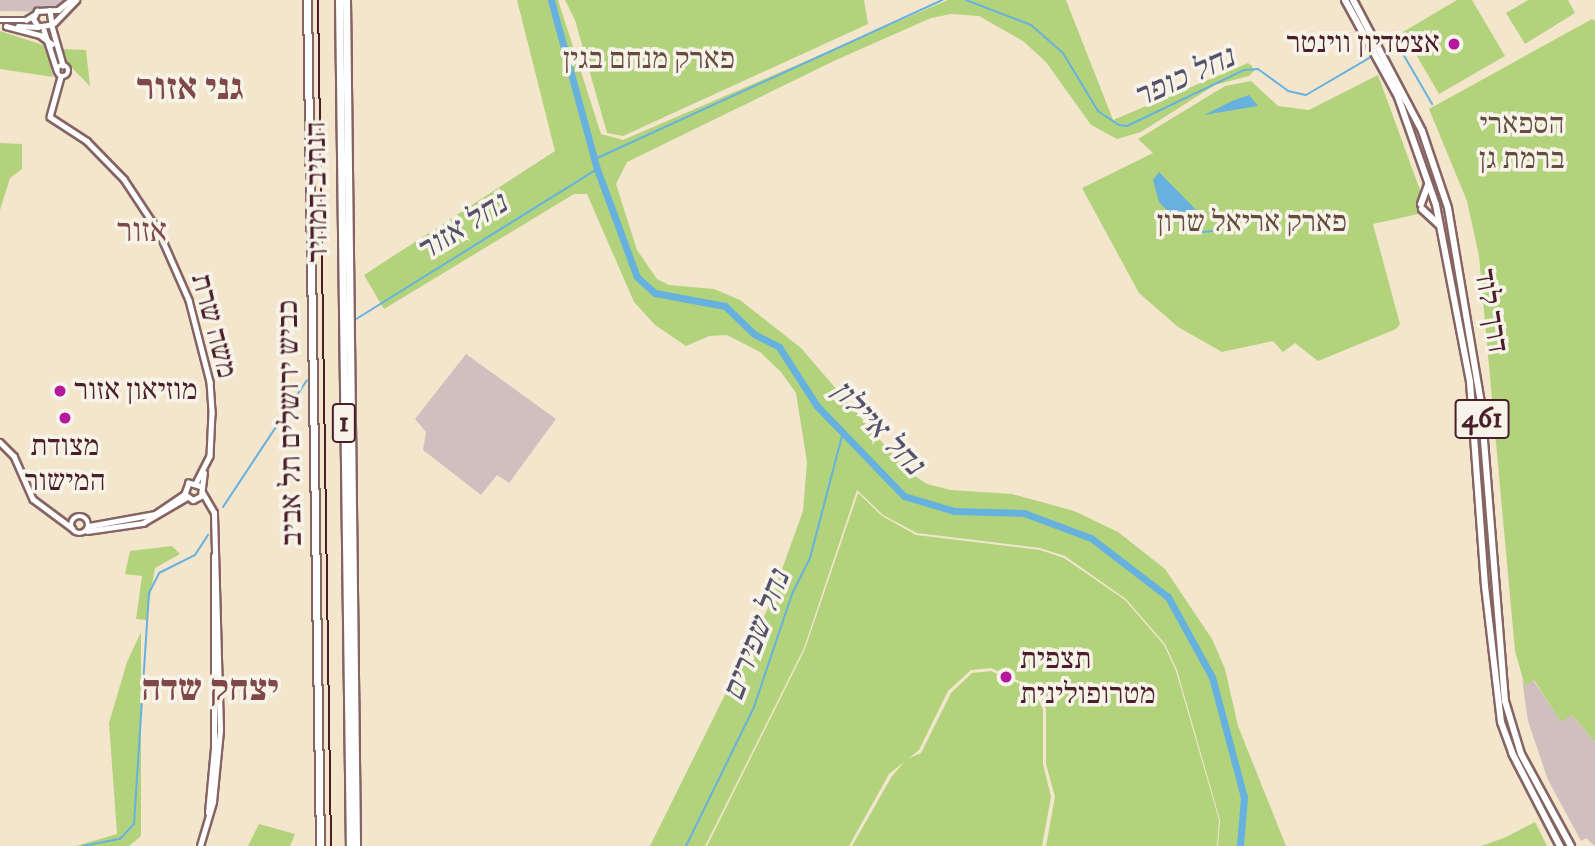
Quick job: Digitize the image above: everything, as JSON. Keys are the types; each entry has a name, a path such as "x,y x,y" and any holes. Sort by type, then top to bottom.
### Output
{"highway":[{"name":"כביש ירושלים תל אביב","path":"307,0 320,846"},
{"name":"הנתיב המהיר","path":"339,0 350,846"},
{"name":"כביש ירושלים תל אביב","path":"346,0 356,846"}],"main road":[{"name":"דרך לוד","path":"1345,0 1398,97 1429,180 1443,233 1469,382 1501,722 1512,753 1560,846"},
{"name":"דרך לוד","path":"1355,0 1422,131 1448,208 1481,403 1505,701 1521,754 1571,846"},
{"path":"1429,180 1427,197 1422,206 1433,215 1443,233"}],"street":[{"path":"0,20 26,20 74,0"},
{"path":"3,26 41,28 53,24 74,0"},
{"path":"35,14 52,44 61,77 70,72 63,65 50,10"},
{"path":"3,26 40,35 52,44"},
{"path":"57,70 63,65"},
{"name":"משה שרת","path":"61,77 50,117 108,159 159,232 177,268 198,326 210,382 211,439 202,492"},
{"path":"0,442 14,456 33,499 53,518 72,526 79,534 88,528 80,516 72,526"},
{"name":"משה שרת","path":"88,528 155,514 186,495 187,485 197,482 205,469"},
{"path":"197,482 210,501 215,551 220,730 213,802 200,846"},
{"path":"186,495 202,492"}],"shaded area":[{"path":"0,0 74,0 66,12 0,11"},
{"path":"466,354 556,419 509,483 497,475 481,495 423,450 426,432 415,419"},
{"path":"1522,679 1525,686 1533,680 1561,721 1572,715 1595,742 1595,846 1586,838 1581,841 1548,780 1528,721"}],"green space":[{"path":"517,0 558,0 601,134 623,140 948,0 1066,0 1113,120 1248,63 1252,66 1254,71 1249,76 1215,85 1141,132 1117,139 1091,125 1046,62 1023,41 979,16 951,14 931,18 836,60 627,162 616,184 637,250 657,279 669,285 714,289 740,300 801,348 906,470 927,484 951,490 1012,494 1074,511 1118,532 1165,569 1212,639 1225,669 1238,726 1286,846 1218,846 1220,820 1177,670 1165,644 1126,599 1065,556 1040,548 917,533 883,515 857,490 804,648 705,846 650,846 768,608 803,511 807,462 796,393 781,372 760,352 727,335 709,336 686,346 655,325 634,302 587,194 574,194 384,309 364,275 555,151"},
{"name":"פארק מנחם בגין","path":"565,0 864,0 868,24 623,136 607,133 575,20"},
{"name":"אצטדיון ווינטר","path":"1457,0 1472,0 1505,56 1439,94 1403,32"},
{"path":"1528,0 1568,0 1575,13 1525,44 1506,13"},
{"name":"הספארי ברמת גן","path":"1592,19 1595,21 1595,742 1572,715 1561,722 1534,680 1525,686 1515,651 1479,256 1467,201 1429,109"},
{"path":"0,31 46,46 53,77 0,69"},
{"path":"60,49 86,50 90,86 62,58"},
{"name":"פארק אריאל שרון","path":"1378,75 1432,223 1418,214 1373,224 1400,324 1396,329 1318,361 1295,343 1283,352 1273,341 1222,352 1178,327 1139,293 1082,188 1153,153 1138,139 1225,86 1251,81 1278,106 1309,110"},
{"path":"0,143 22,144 22,169 10,178 0,210"},
{"path":"858,493 882,516 916,535 1040,550 1064,558 1125,600 1164,645 1176,671 1219,820 1217,846 1046,846 1055,797 1046,764 1046,709 1037,689 991,668 971,670 948,691 919,750 889,774 849,846 707,846 805,649"},
{"path":"172,546 180,554 155,568 146,620 136,619 142,576 125,574 130,551"},
{"path":"141,632 141,836 129,846 76,846 117,834 109,723 127,662"},
{"path":"991,671 1035,691 1043,710 1043,764 1051,797 1042,846 852,846 892,776 907,759 921,753 951,693 972,673"},
{"path":"1535,822 1547,846 1481,846 1504,838"},
{"path":"259,824 295,834 290,846 248,846"}],"water":[{"path":"1249,95 1258,106 1204,115 1232,101"},
{"path":"1159,172 1205,219 1202,234 1188,233 1159,202 1153,180"}],"waterway":[{"name":"נחל איילון","path":"551,0 597,169 637,277 655,293 725,306 754,334 779,347 817,406 904,496 954,511 1024,513 1091,538 1168,597 1212,677 1244,797 1240,846"},
{"name":"נחל כופר","path":"595,159 942,0"},
{"name":"נחל כופר","path":"966,0 1031,25 1063,53 1098,111 1119,125 1127,126 1244,70 1258,69 1288,91 1306,95 1371,57"},
{"name":"נחל כופר","path":"1393,46 1399,47 1432,104"},
{"name":"נחל אזור","path":"353,321 597,169"},
{"path":"1203,232 1213,231"},
{"name":"נחל אזור","path":"223,507 307,380"},
{"name":"נחל שפירים","path":"686,846 754,707 792,594 810,558 843,432"},
{"name":"נחל אזור","path":"83,846 120,839 134,824 149,593 159,573 195,555 208,535"}],"railway":[{"path":"318,0 331,846"}],"place":[{"name":"אצטדיון ווינטר","path":"1454,44"},
{"name":"מוזיאון אזור","path":"60,391"},
{"name":"מצודת המישור","path":"65,418"},
{"name":"תצפית מטרופולינית","path":"1006,677"}],"district":[{"name":"גני אזור","path":"190,89"},
{"name":"אזור","path":"142,232"},
{"name":"יצחק שדה","path":"210,690"}]}
